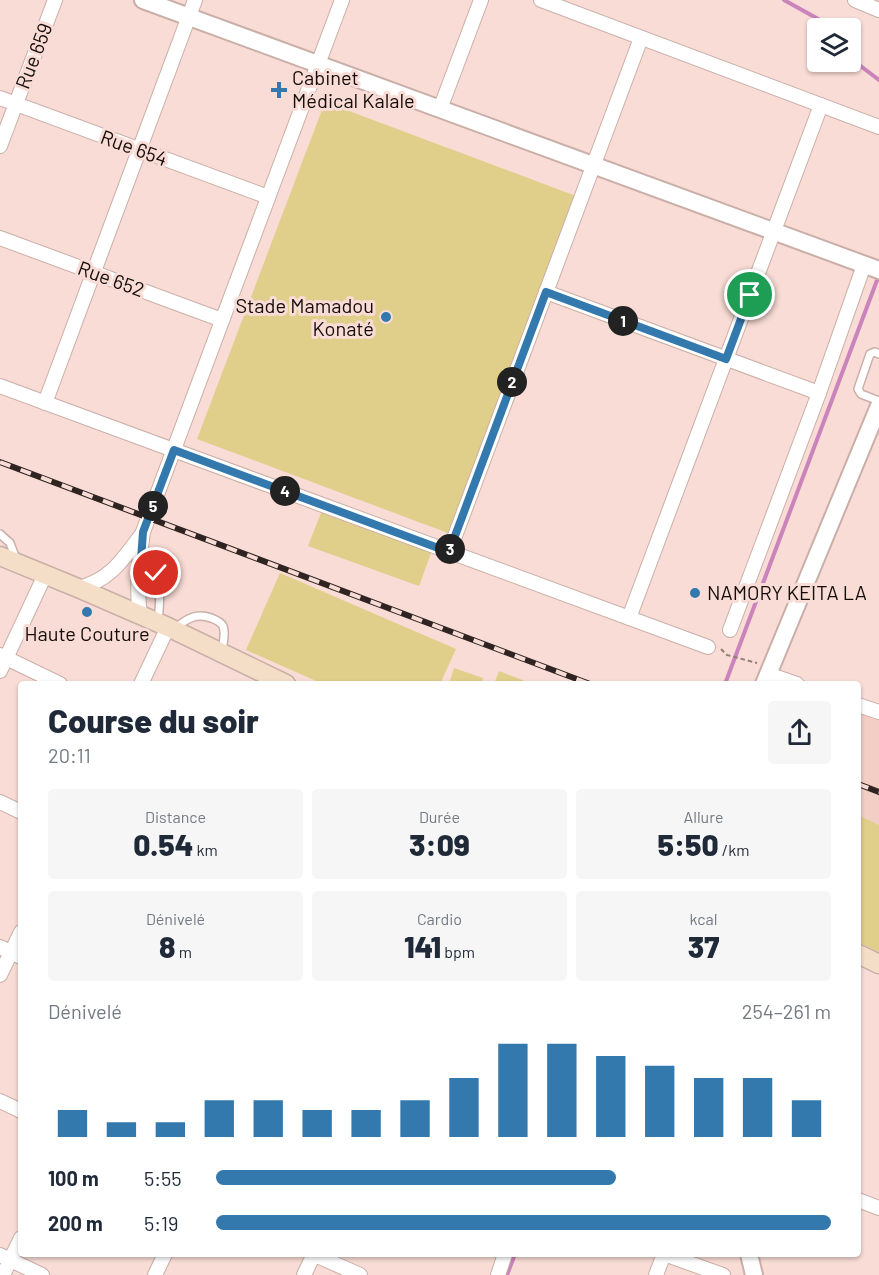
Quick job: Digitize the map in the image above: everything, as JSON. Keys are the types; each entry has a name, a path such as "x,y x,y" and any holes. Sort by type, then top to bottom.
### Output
{"main road":[{"path":"0,556 140,615 280,681"},
{"path":"861,955 879,964"}],"street":[{"name":"Rue 659","path":"0,147 55,0"},
{"path":"143,0 871,267 819,393 730,630"},
{"path":"45,403 195,0"},
{"path":"140,615 138,599 143,532 342,0"},
{"path":"440,109 481,0"},
{"path":"541,0 879,127"},
{"path":"855,0 879,10"},
{"path":"449,552 641,38"},
{"name":"Rue 654","path":"0,99 268,197"},
{"path":"629,618 820,105"},
{"name":"Rue 652","path":"0,238 222,320"},
{"path":"546,292 819,393"},
{"path":"0,386 708,647"},
{"path":"787,681 768,675 875,425 879,406"},
{"path":"78,588 106,577 143,532"},
{"path":"45,575 2,661 52,681"},
{"path":"142,681 166,627"},
{"path":"861,706 879,712"},
{"path":"0,802 18,811"},
{"path":"0,975 18,938"},
{"path":"0,1101 18,1110"},
{"path":"861,1201 879,1208"},
{"path":"3,1275 5,1257 18,1242"},
{"path":"5,1257 42,1275"},
{"path":"155,1275 164,1257"},
{"path":"304,1275 313,1257"},
{"path":"321,1257 360,1275"},
{"path":"498,1275 504,1257"},
{"path":"656,1275 663,1257"},
{"path":"672,1257 723,1275"},
{"path":"750,1257 754,1275"}],"lane":[{"path":"879,354 875,352 870,354 858,389 861,394 879,401"},
{"path":"0,534 10,543 18,564"},
{"path":"141,560 150,565 156,573 166,627 198,615 218,620 223,627 224,635 222,653"}],"path":[{"path":"727,655 741,659 768,675"}],"shaded area":[{"name":"Stade Mamadou Konaté","path":"325,102 576,196 448,533 197,439"},
{"path":"323,508 433,548 419,586 308,546"},
{"path":"280,573 456,649 441,681 316,681 246,650"},
{"path":"454,668 483,678 482,681 450,681"},
{"path":"499,671 524,681 495,681"},
{"path":"861,709 879,715 879,962 861,953"},
{"path":"861,816 879,825 879,952 861,943"}],"waterway":[{"path":"784,0 816,18"},
{"path":"861,66 879,80"},
{"path":"726,681 879,275"},
{"path":"507,1275 514,1257"}],"railway":[{"path":"0,462 582,681"},
{"path":"861,785 879,792"}],"place":[{"name":"Cabinet Médical Kalale","path":"279,90"},
{"name":"Stade Mamadou Konaté","path":"386,317"},
{"name":"NAMORY KEITA LA","path":"695,593"},
{"name":"Haute Couture","path":"87,612"}],"route":[{"path":"156,573 150,565 141,560 143,532 174,450 449,552 546,292 726,359 750,295"}]}
